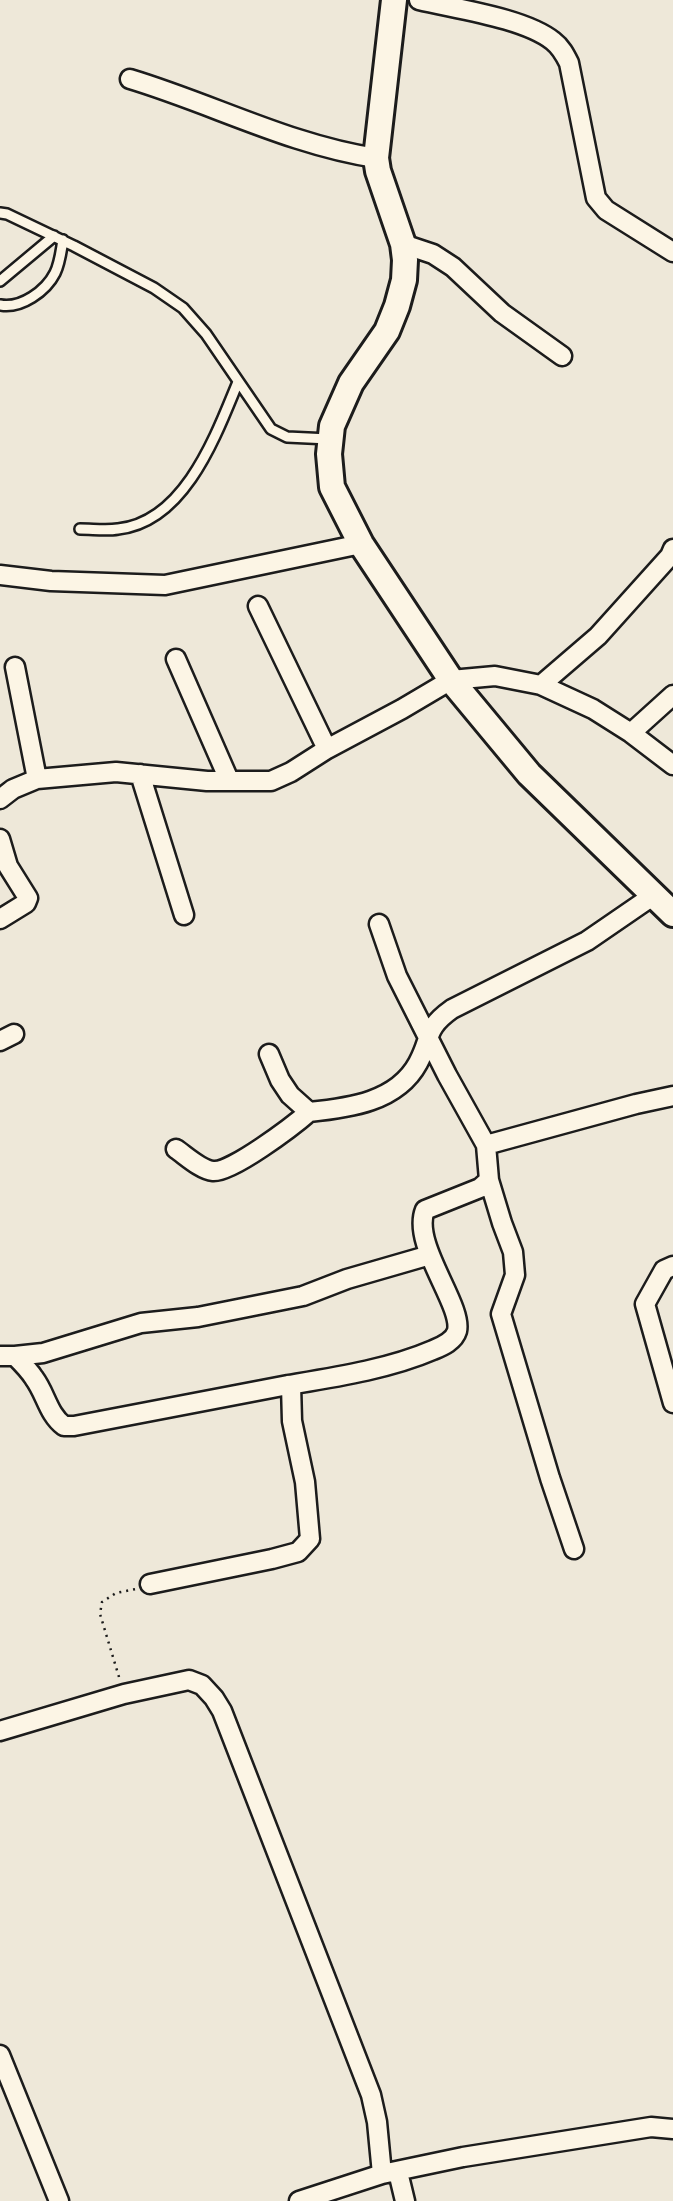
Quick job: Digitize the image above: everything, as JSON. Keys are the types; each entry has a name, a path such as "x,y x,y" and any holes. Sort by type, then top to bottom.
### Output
{"street":[{"path":"394,0 376,158 403,244 404,280 387,331 351,383 331,426 328,439 332,487 361,544 450,680 529,774 673,914"},
{"path":"419,0 518,25 554,42 563,51 569,64 596,198 606,210 673,252"},
{"path":"131,79 250,124 337,152 376,158"},
{"path":"403,244 433,254 453,267 502,313 562,356"},
{"path":"0,575 51,581 164,584 361,544"},
{"path":"541,685 598,636 670,556 673,549"},
{"path":"258,606 327,749"},
{"path":"176,659 229,780"},
{"path":"15,667 37,779"},
{"path":"0,799 13,789 37,779 116,772 207,781 271,780 291,772 450,680 495,676 541,685 593,709 631,733 673,765"},
{"path":"631,733 673,695"},
{"path":"140,774 184,915"},
{"path":"0,839 8,866 28,898 26,903 0,919"},
{"path":"176,1149 210,1171 226,1170 309,1112 349,1107 390,1094 402,1084 419,1061 427,1037 437,1020 452,1009 587,941 654,895"},
{"path":"379,924 397,976 486,1145 489,1180 513,1252 515,1275 501,1314 574,1549"},
{"path":"269,1054 290,1095 309,1112"},
{"path":"486,1145 673,1096"},
{"path":"8,1356 34,1378 52,1415 64,1426 291,1385 400,1361 431,1351 452,1339 457,1333 458,1320 430,1255 421,1219 425,1210 480,1188 489,1180"},
{"path":"8,1356 43,1353 141,1323 198,1317 303,1296 348,1279 430,1255"},
{"path":"673,1266 664,1270 645,1304 673,1403"},
{"path":"150,1584 285,1556 298,1552 310,1539 304,1482 292,1421 291,1385"},
{"path":"0,1731 124,1694 190,1680 202,1685 214,1698 222,1711 371,2095 390,2173 405,2201"},
{"path":"0,2055 59,2201"},
{"path":"299,2201 390,2173 463,2157 639,2129 673,2129"}],"lane":[{"path":"0,213 59,238 155,288 183,308 206,334 264,421 277,434 328,439"},
{"path":"0,281 59,238"},
{"path":"0,305 17,305 45,287 54,275 59,238"},
{"path":"80,529 120,529 143,522 163,511 183,490 205,456 237,382"}],"path":[{"path":"124,1694 105,1635 100,1614 102,1602 116,1592 130,1591 150,1584"}]}
